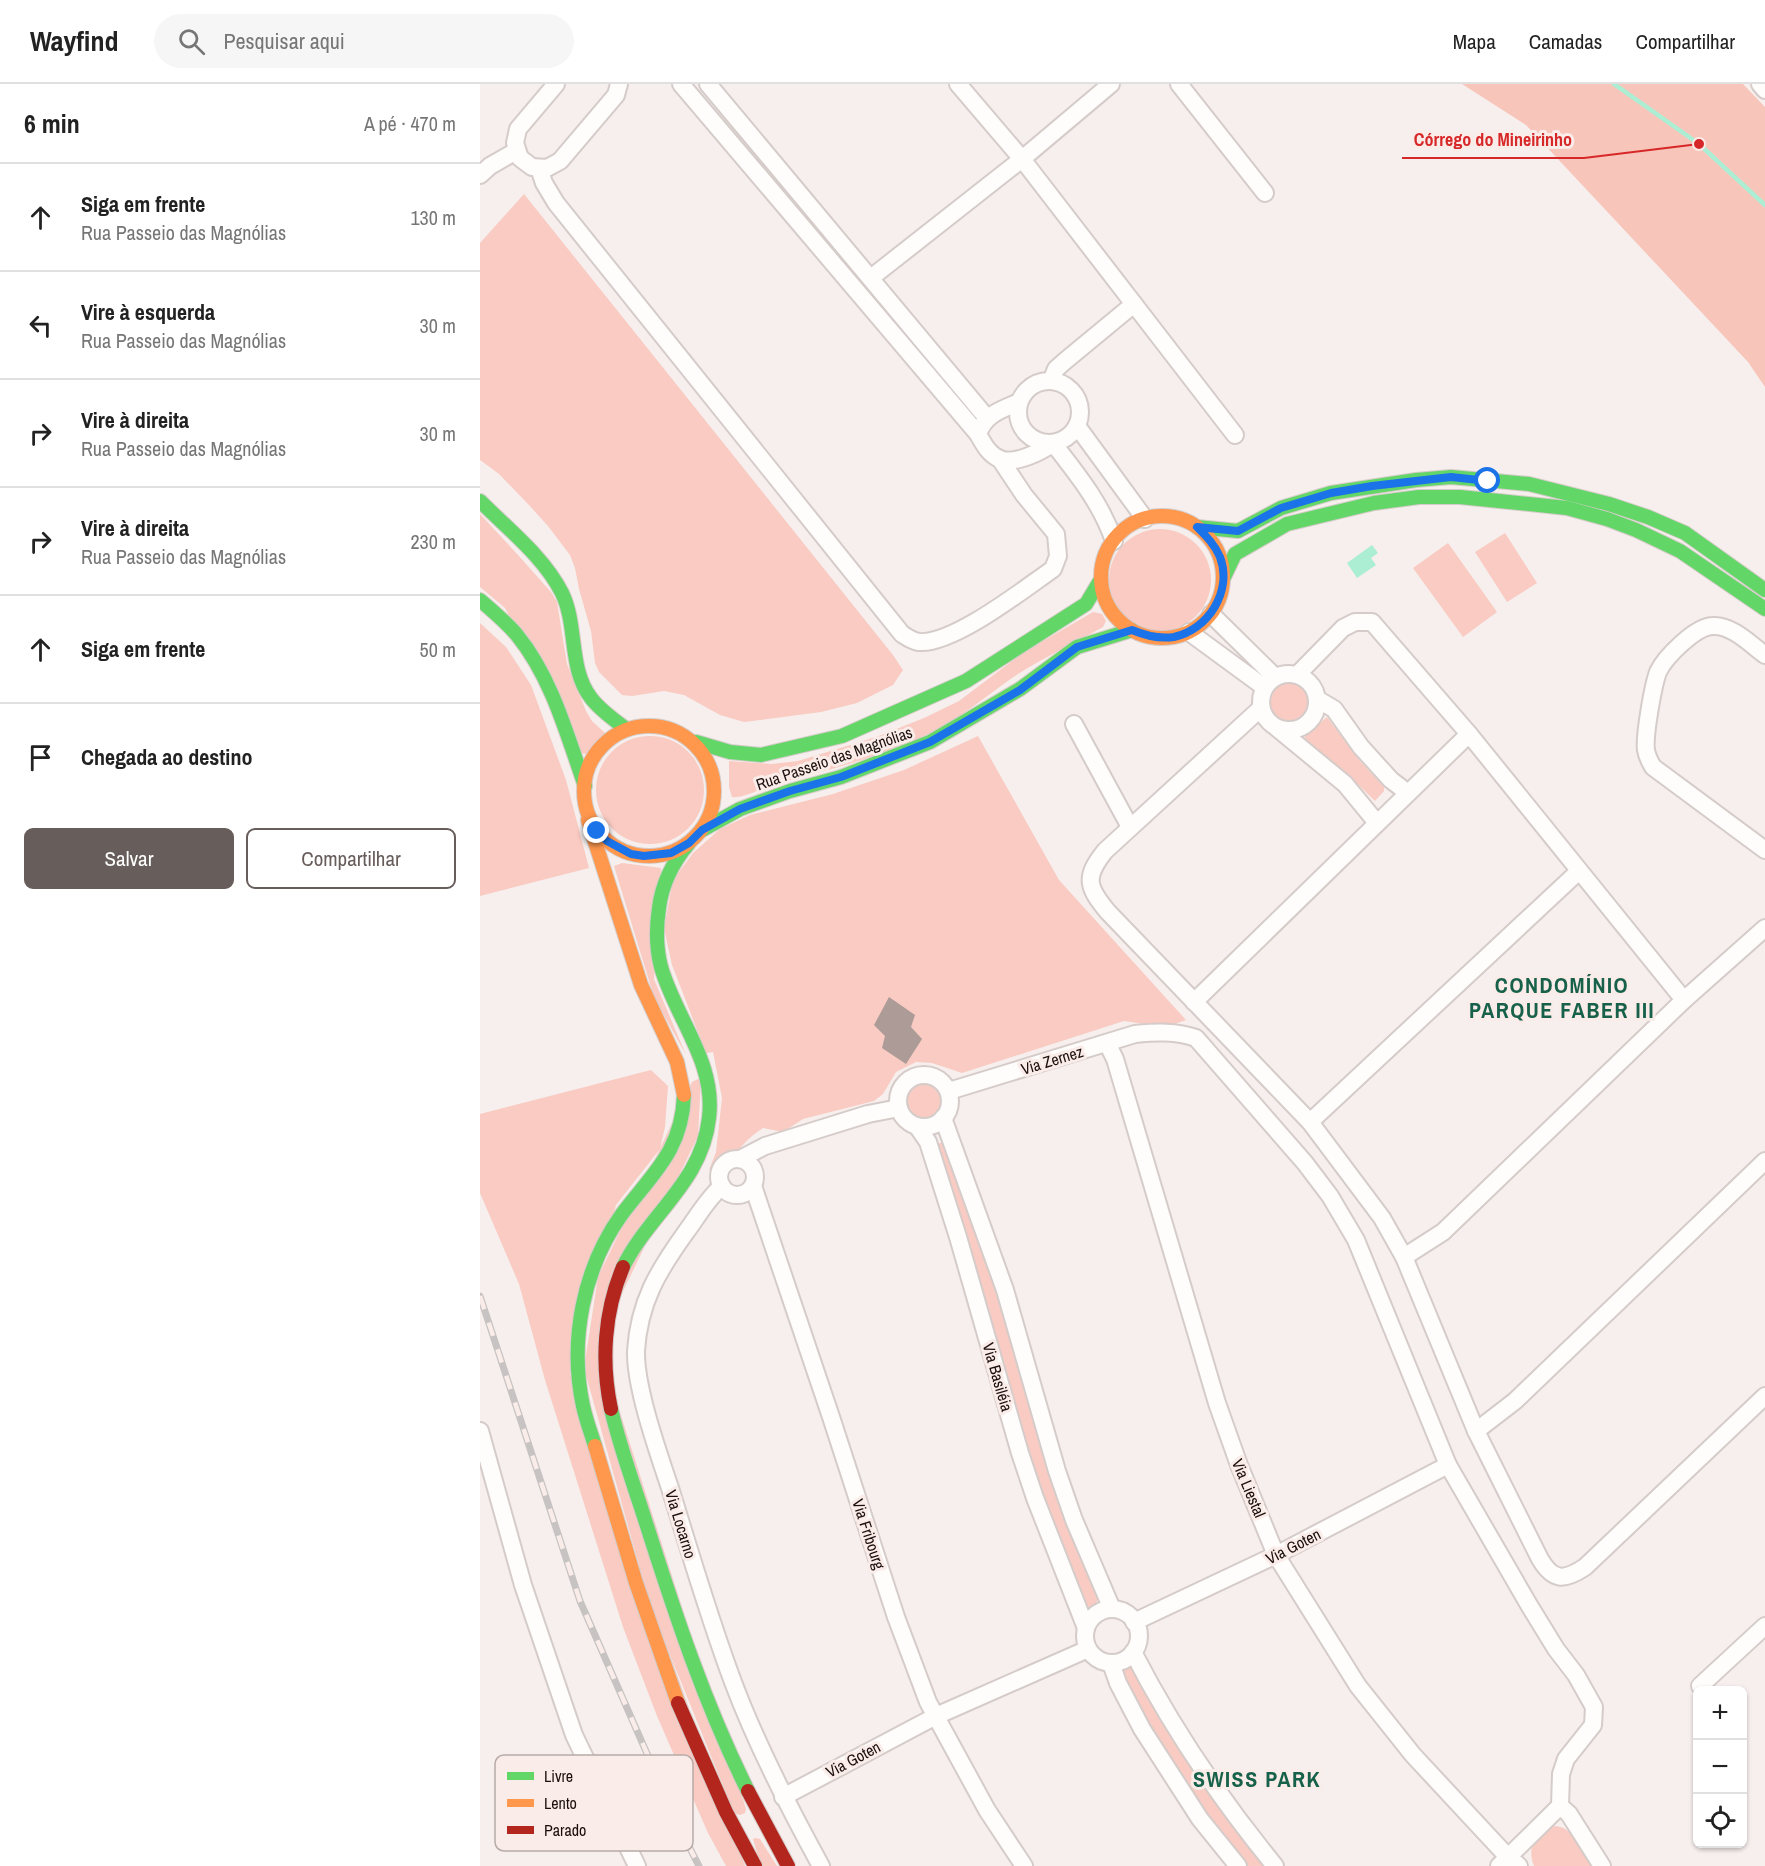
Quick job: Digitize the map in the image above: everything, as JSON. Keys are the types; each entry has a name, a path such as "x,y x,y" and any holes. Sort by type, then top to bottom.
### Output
{"street":[{"path":"556,84 518,129 515,143 516,151 525,163 539,168 547,168 560,161 616,95 619,84"},
{"path":"539,168 544,183 556,202 902,634 912,641 936,641 982,618 1053,569 1058,556 1056,534 1024,495 1000,459 985,446 978,434 681,84"},
{"path":"708,84 987,418"},
{"path":"958,84 1022,159 1235,435"},
{"path":"872,278 1022,159 1111,84"},
{"path":"1179,84 1265,193"},
{"path":"1760,84 1765,90"},
{"path":"480,175 490,166 516,151"},
{"path":"1051,381 1056,369 1134,304"},
{"path":"1051,381 1061,383 1077,397 1081,417 1071,435 1063,441 1053,443 1042,442 1025,432 1018,413 1019,402 1024,393 1041,382 1051,381"},
{"path":"978,434 987,418 1019,402"},
{"path":"1077,426 1145,519 1162,516 1181,519 1197,527 1212,541 1221,559 1223,579"},
{"path":"1000,459 1007,460 1035,454 1053,443"},
{"path":"1053,443 1087,488 1107,521 1114,541"},
{"path":"1087,488 1094,478 1110,471"},
{"path":"1197,527 1238,531 1281,508 1331,493 1416,480 1451,477 1529,484 1609,504 1685,533 1765,590"},
{"name":"Rua Passeio das Magnólias","path":"1101,579 1110,609 1120,621 1146,636 1160,638 1175,636 1189,632 1210,614 1220,597 1223,579 1235,554 1287,524 1374,503 1419,497 1460,497 1567,508 1617,523 1680,551 1765,609"},
{"path":"480,501 525,547 557,585 569,613 577,665 588,696 625,728"},
{"name":"Rua Passeio das Magnólias","path":"696,742 730,752 761,755 842,736 966,681 1086,604 1101,579 1106,553 1114,541 1130,526 1145,519"},
{"path":"480,600 519,636 534,660 549,690 585,786"},
{"path":"1210,614 1270,682"},
{"path":"1297,675 1343,628 1354,622 1372,622 1469,734 1684,1000"},
{"path":"1765,654 1729,629 1711,626 1699,629 1665,662 1658,672 1646,742 1647,755 1653,767 1765,850"},
{"name":"Rua Passeio das Magnólias","path":"702,830 740,809 790,791 841,777 930,742 1020,690 1077,647 1132,630"},
{"path":"1189,632 1270,682"},
{"path":"1276,728 1285,730 1302,728 1314,716 1317,699 1311,684 1297,675 1282,673 1270,682 1260,697 1261,708 1269,723 1345,784 1377,823"},
{"path":"1317,699 1334,709 1361,747 1391,780 1408,793"},
{"path":"1261,708 1097,860 1091,870 1090,888 1108,912 1310,1122 1382,1218 1404,1257 1476,1431 1543,1565 1553,1576 1565,1577 1579,1572 1765,1396"},
{"path":"1074,724 1130,827"},
{"path":"755,1866 734,1830 699,1755 643,1608 579,1382 580,1319 600,1250 620,1218 663,1164 679,1131 683,1111 678,1062 641,984 588,820 585,786 588,766 604,744 625,728 654,726 668,728 696,742 709,763 715,789 710,816 702,830 674,861 659,901 658,944 664,977 701,1056 710,1099 710,1119 707,1138 687,1178 642,1234 620,1276 612,1298 609,1316 605,1357 606,1379 611,1410 667,1591 722,1737 761,1818 788,1866"},
{"path":"1194,1002 1469,734"},
{"path":"588,820 607,841 631,854 658,856 671,853 689,843"},
{"path":"1310,1122 1579,871"},
{"path":"1404,1257 1443,1232 1684,1000 1765,928"},
{"name":"Via Zernez","path":"949,1091 1135,1034 1155,1032 1186,1034 1196,1038 1283,1137 1330,1196 1356,1240 1449,1464 1529,1605 1556,1649 1576,1675 1594,1707 1593,1725 1566,1759 1561,1774 1560,1806"},
{"name":"Via Liestal","path":"1107,1043 1115,1059 1217,1403 1239,1465 1276,1555 1358,1686 1413,1755 1508,1863"},
{"path":"678,1062 701,1056"},
{"path":"920,1075 934,1076 949,1091 950,1106 943,1119 932,1126 917,1126 906,1119 899,1108 899,1094 902,1087 906,1081 920,1075"},
{"path":"740,1159 750,1164 756,1175 753,1186 743,1194 737,1194 726,1191 722,1186 721,1169 729,1161 740,1159 765,1146 868,1114 899,1108"},
{"name":"Via Basiléia","path":"943,1119 1005,1290 1057,1470 1074,1520 1112,1609"},
{"name":"Via Basiléia","path":"917,1126 928,1142 1031,1487 1086,1628"},
{"path":"1476,1431 1515,1401 1765,1161"},
{"name":"Via Locarno","path":"722,1186 710,1196 654,1279 641,1319 636,1354 643,1397 734,1684 783,1797 821,1866"},
{"name":"Via Fribourg","path":"753,1186 896,1617 928,1702 987,1810 1024,1866"},
{"path":"480,1431 523,1585 574,1735 584,1755"},
{"name":"Via Goten","path":"1134,1622 1276,1555 1449,1464"},
{"path":"1112,1609 1126,1614 1134,1622 1138,1631 1138,1639 1133,1652 1119,1662 1110,1663 1097,1659 1088,1649 1085,1642 1086,1628 1096,1615 1112,1609"},
{"path":"1700,1686 1765,1626"},
{"name":"Via Goten","path":"783,1797 936,1716 1088,1649"},
{"path":"1133,1652 1156,1694 1214,1787 1275,1866"},
{"path":"1110,1663 1142,1729 1200,1819 1238,1866"},
{"path":"1508,1863 1560,1806 1569,1814 1602,1866"},
{"path":"734,1830 761,1818"},
{"path":"630,1851 637,1866"}],"shaded area":[{"path":"1462,84 1743,84 1765,107 1765,387 1748,362 1526,125"},
{"path":"524,194 893,655 903,670 893,685 857,703 821,712 744,722 720,715 684,695 664,691 632,696 622,695 599,672 595,663 591,631 570,555 528,504 499,474 480,460 480,243"},
{"path":"480,514 551,592 557,602 567,664 586,711 592,721 605,733 588,755 582,753 505,608 480,587"},
{"path":"1160,529 1179,533 1196,544 1207,561 1211,580 1207,599 1196,616 1179,627 1160,631 1141,627 1124,616 1113,599 1109,580 1113,561 1124,544 1141,533"},
{"path":"1505,533 1537,583 1507,602 1475,552"},
{"path":"1448,543 1497,612 1463,637 1413,568"},
{"path":"1372,545 1378,553 1371,558 1376,565 1357,578 1347,563"},
{"path":"1093,612 1102,614 1106,621 1103,627 1026,669 962,714 928,734 853,763 732,797 729,787 729,761 772,764 798,761 879,736 924,718 959,701 1024,652"},
{"path":"480,623 506,647 531,685 566,780 589,868 480,896"},
{"path":"1288,681 1296,682 1303,687 1308,694 1308,710 1303,717 1296,722 1288,723 1280,722 1273,717 1268,710 1267,702 1268,694 1273,687 1280,682"},
{"path":"1327,717 1359,760 1384,787 1384,791 1375,801 1343,770 1304,741 1305,736"},
{"path":"650,736 671,740 688,752 700,769 704,790 700,811 688,828 671,840 650,844 629,840 612,828 600,811 596,790 600,769 612,752 629,740"},
{"path":"978,736 1059,880 1186,1020 1166,1027 1124,1021 962,1073 932,1063 916,1062 896,1072 883,1094 874,1101 803,1119 783,1132 763,1128 734,1154 709,1170 716,1152 722,1098 713,1052 706,1053 672,965 664,928 673,880 693,853 720,829 750,815 833,794 904,770"},
{"path":"622,863 661,868 654,979 686,1055 654,997 614,866"},
{"path":"651,1070 668,1086 665,1127 660,1149 616,1205 570,1373 745,1866 726,1866 708,1833 693,1799 693,1755 674,1755 623,1627 545,1380 519,1284 480,1193 480,1114"},
{"path":"923,1078 938,1085 945,1100 938,1115 923,1122 908,1115 901,1100 908,1085"},
{"path":"701,1080 698,1136 598,1343 746,1809 745,1813 740,1815 734,1813 650,1605 584,1368 598,1277 692,1082"},
{"path":"943,1141 991,1273 1044,1453 1099,1598 1089,1615 1084,1612 1028,1455 937,1145"},
{"path":"1131,1666 1134,1667 1268,1866 1242,1866 1204,1819 1158,1743 1134,1697 1124,1670"},
{"path":"1552,1826 1560,1827 1572,1834 1592,1866 1534,1866 1531,1853 1534,1842 1541,1833"},
{"path":"753,1839 760,1839 777,1866 761,1866"}],"building":[{"path":"889,997 915,1015 911,1027 922,1039 906,1064 882,1048 885,1036 874,1025"}],"waterway":[{"path":"1614,84 1699,144 1765,205"}],"railway":[{"path":"480,1296 580,1601 648,1755"},
{"path":"691,1851 699,1866"}],"traffic: fast":[{"path":"1197,527 1238,531 1281,508 1331,493 1416,480 1451,477 1529,484 1609,504 1685,533 1765,590"},
{"path":"1223,579 1235,554 1287,524 1374,503 1419,497 1460,497 1567,508 1607,519 1680,551 1765,609"},
{"path":"480,501 546,567 567,606 576,660 584,686 598,706 625,728"},
{"path":"696,742 730,752 761,755 842,736 966,681 1086,604 1101,579"},
{"path":"480,600 517,635 540,670 565,727 585,786"},
{"path":"702,830 740,809 790,791 841,777 930,742 1020,689 1077,647 1132,630"},
{"path":"623,1267 646,1230 686,1179 704,1141 709,1118 710,1098 707,1078 701,1059 668,986 661,967 657,945 660,899 673,865 689,843"},
{"path":"595,1446 583,1406 578,1356 579,1331 589,1281 597,1258 609,1235 672,1146 682,1115 684,1095"},
{"path":"611,1409 627,1466 692,1659 718,1726 748,1791"}],"traffic: slow":[{"path":"1162,516 1185,521 1205,534 1218,554 1223,577 1218,600 1205,620 1185,633 1162,638 1139,633 1119,620 1106,600 1101,577 1106,554 1119,534 1139,521 1162,516"},
{"path":"649,726 674,730 695,745 710,766 714,791 710,816 695,837 674,852 649,856 624,852 603,837 588,816 584,791 588,766 603,745 624,730 649,726"},
{"path":"588,820 641,985 677,1062 684,1095"},
{"path":"595,1446 636,1583 678,1703"}],"traffic: jam":[{"path":"611,1409 606,1373 606,1337 612,1302 623,1267"},
{"path":"678,1703 726,1812 755,1866"},
{"path":"748,1791 788,1866"}],"place":[{"name":"Córrego do Mineirinho","path":"1699,144"}],"district":[{"name":"CONDOMÍNIO PARQUE FABER III","path":"1562,998"},
{"name":"SWISS PARK","path":"1257,1779"}],"route":[{"path":"597,831 607,841 631,854 658,856 671,853 689,843 702,830 740,809 790,791 841,777 930,742 1020,690 1077,647 1132,630 1146,636 1160,638 1189,632 1210,614 1220,597 1223,579 1221,559 1212,541 1197,527 1238,531 1281,508 1331,493 1372,486 1451,477 1488,481"}]}
